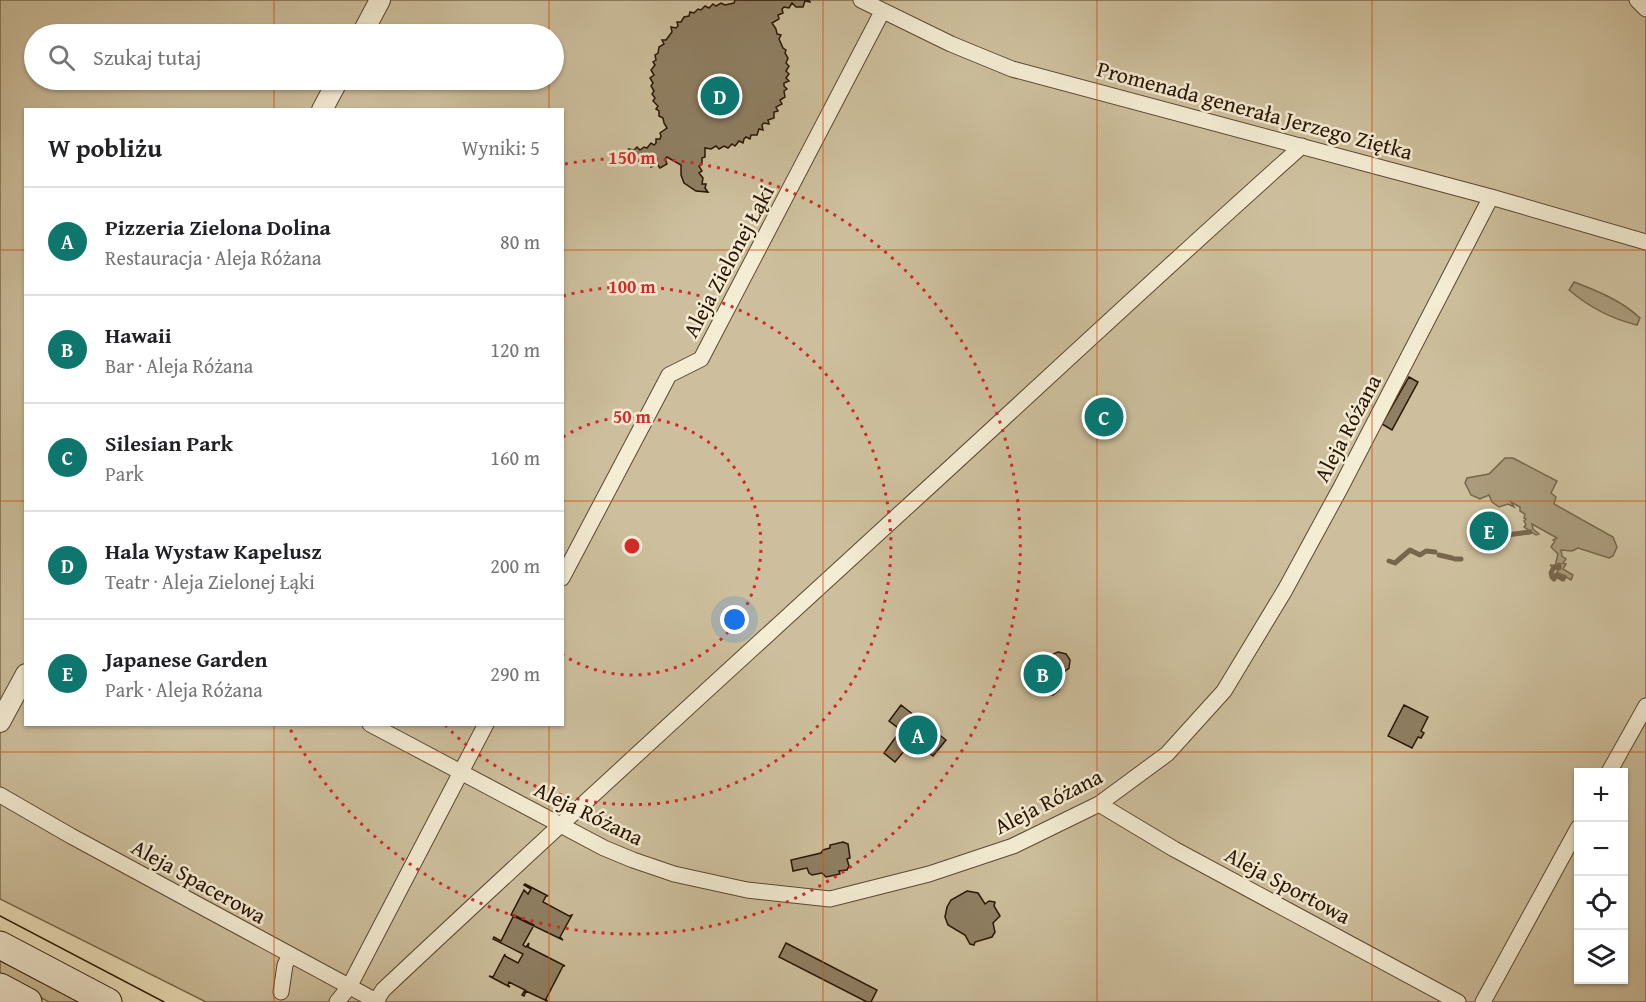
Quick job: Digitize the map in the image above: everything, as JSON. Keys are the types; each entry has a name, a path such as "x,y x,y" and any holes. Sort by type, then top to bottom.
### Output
{"main road":[{"path":"0,945 108,1002"},
{"path":"0,987 28,1002"}],"street":[{"path":"367,24 380,0"},
{"name":"Promenada generała Jerzego Ziętka","path":"861,0 951,44 1012,69 1491,197 1646,242"},
{"path":"1637,0 1646,9"},
{"name":"Aleja Zielonej Łąki","path":"564,574 669,375 701,359 882,12"},
{"path":"323,108 333,90"},
{"path":"377,1002 383,990 561,825 1178,257 1302,146"},
{"name":"Aleja Różana","path":"374,726 604,848 633,861 674,874 747,890 830,899 929,874 1013,846 1099,804 1167,754 1224,691 1285,590 1346,478 1491,197"},
{"path":"0,722 24,678"},
{"path":"1611,768 1646,706"},
{"path":"337,1002 349,987 485,726"},
{"name":"Aleja Spacerowa","path":"0,795 71,837 377,1002"},
{"name":"Aleja Sportowa","path":"1099,804 1173,849 1458,1002"},
{"path":"1483,1002 1574,835"},
{"path":"281,992 285,965 290,955"}],"shaded area":[{"path":"0,0 1646,0 1646,1002 206,1002 0,899"},
{"path":"1574,282 1625,306 1640,318 1637,325 1610,316 1585,302 1569,290"},
{"path":"1505,458 1513,458 1557,481 1551,493 1556,497 1554,504 1613,537 1617,547 1613,556 1609,558 1578,548 1572,551 1561,550 1562,556 1566,559 1563,569 1573,575 1571,580 1550,565 1555,566 1558,554 1551,547 1555,541 1553,540 1557,538 1532,524 1533,529 1539,534 1536,535 1524,527 1526,525 1525,514 1520,511 1520,507 1511,502 1514,507 1508,504 1499,507 1492,502 1489,495 1480,499 1471,495 1465,483 1467,478 1489,474"},
{"path":"0,956 90,1002 49,1002 0,976"}],"building":[{"path":"735,0 809,0 810,2 805,1 803,7 796,7 792,3 789,8 784,7 783,13 778,15 779,19 772,23 777,34 781,35 779,39 786,50 788,58 786,63 789,66 786,71 789,74 786,78 789,81 784,83 787,89 784,91 785,97 780,100 782,104 776,107 778,111 774,112 774,118 768,120 769,124 762,125 763,130 759,129 757,135 751,135 750,139 746,137 743,143 739,141 735,146 732,144 728,148 724,146 719,149 716,146 711,149 705,148 705,157 702,158 702,164 699,166 702,171 699,173 703,178 702,184 706,184 705,188 708,192 696,191 684,183 681,165 667,157 665,159 667,164 660,168 657,164 651,167 635,159 629,149 634,150 637,147 640,150 647,148 651,143 654,145 656,139 660,139 660,133 667,128 656,109 658,106 653,101 655,98 652,94 653,83 650,78 654,75 651,70 655,65 653,62 656,60 655,55 659,47 664,44 662,40 666,40 672,32 671,27 676,28 677,22 689,16 690,12 694,13 705,6 709,8 713,4 716,6 721,3 725,5 734,3"},
{"path":"1409,377 1418,382 1392,430 1382,424"},
{"path":"1058,652 1066,654 1070,660 1069,668 1063,673 1057,672 1056,676 1061,682 1059,690 1053,695 1045,694 1040,687 1041,679 1038,675 1031,674 1026,668 1027,659 1033,655 1044,658"},
{"path":"901,705 946,740 933,756 913,740 895,762 884,753 901,730 889,721"},
{"path":"1404,705 1428,717 1421,731 1424,733 1421,738 1418,737 1412,748 1388,736"},
{"path":"843,842 848,844 850,858 847,859 849,866 847,870 826,877 822,873 812,875 807,868 793,871 791,860 821,853 830,848 830,845"},
{"path":"525,884 548,896 543,902 569,916 572,915 560,937 563,940 511,915 524,890 528,894 531,889"},
{"path":"967,891 978,893 985,904 989,901 995,902 994,906 1000,916 993,923 995,932 992,937 975,942 974,945 970,944 965,935 948,925 945,917 951,900"},
{"path":"514,915 534,925 523,945 526,947 529,943 528,947 565,966 546,999 547,1001 526,991 524,996 522,995 525,990 509,982 510,987 489,976 493,977 505,954 518,963 523,954 493,939 494,937 501,941"},
{"path":"786,943 877,990 871,1002 779,957"}],"waterway":[{"path":"1493,539 1499,536 1530,532"},
{"path":"1389,561 1395,563 1410,550 1420,555 1426,551 1435,552"},
{"path":"1439,555 1452,558"},
{"path":"1455,559 1461,559"},
{"path":"1559,565 1559,568 1554,567 1552,577 1554,579 1556,575 1563,579 1564,577"}],"tram line":[{"path":"0,916 164,1002"}],"place":[{"name":"Hala Wystaw Kapelusz","path":"720,96"},
{"name":"Silesian Park","path":"1104,417"},
{"name":"Japanese Garden","path":"1489,531"},
{"name":"Hawaii","path":"1043,674"},
{"name":"Pizzeria Zielona Dolina","path":"918,735"}]}
